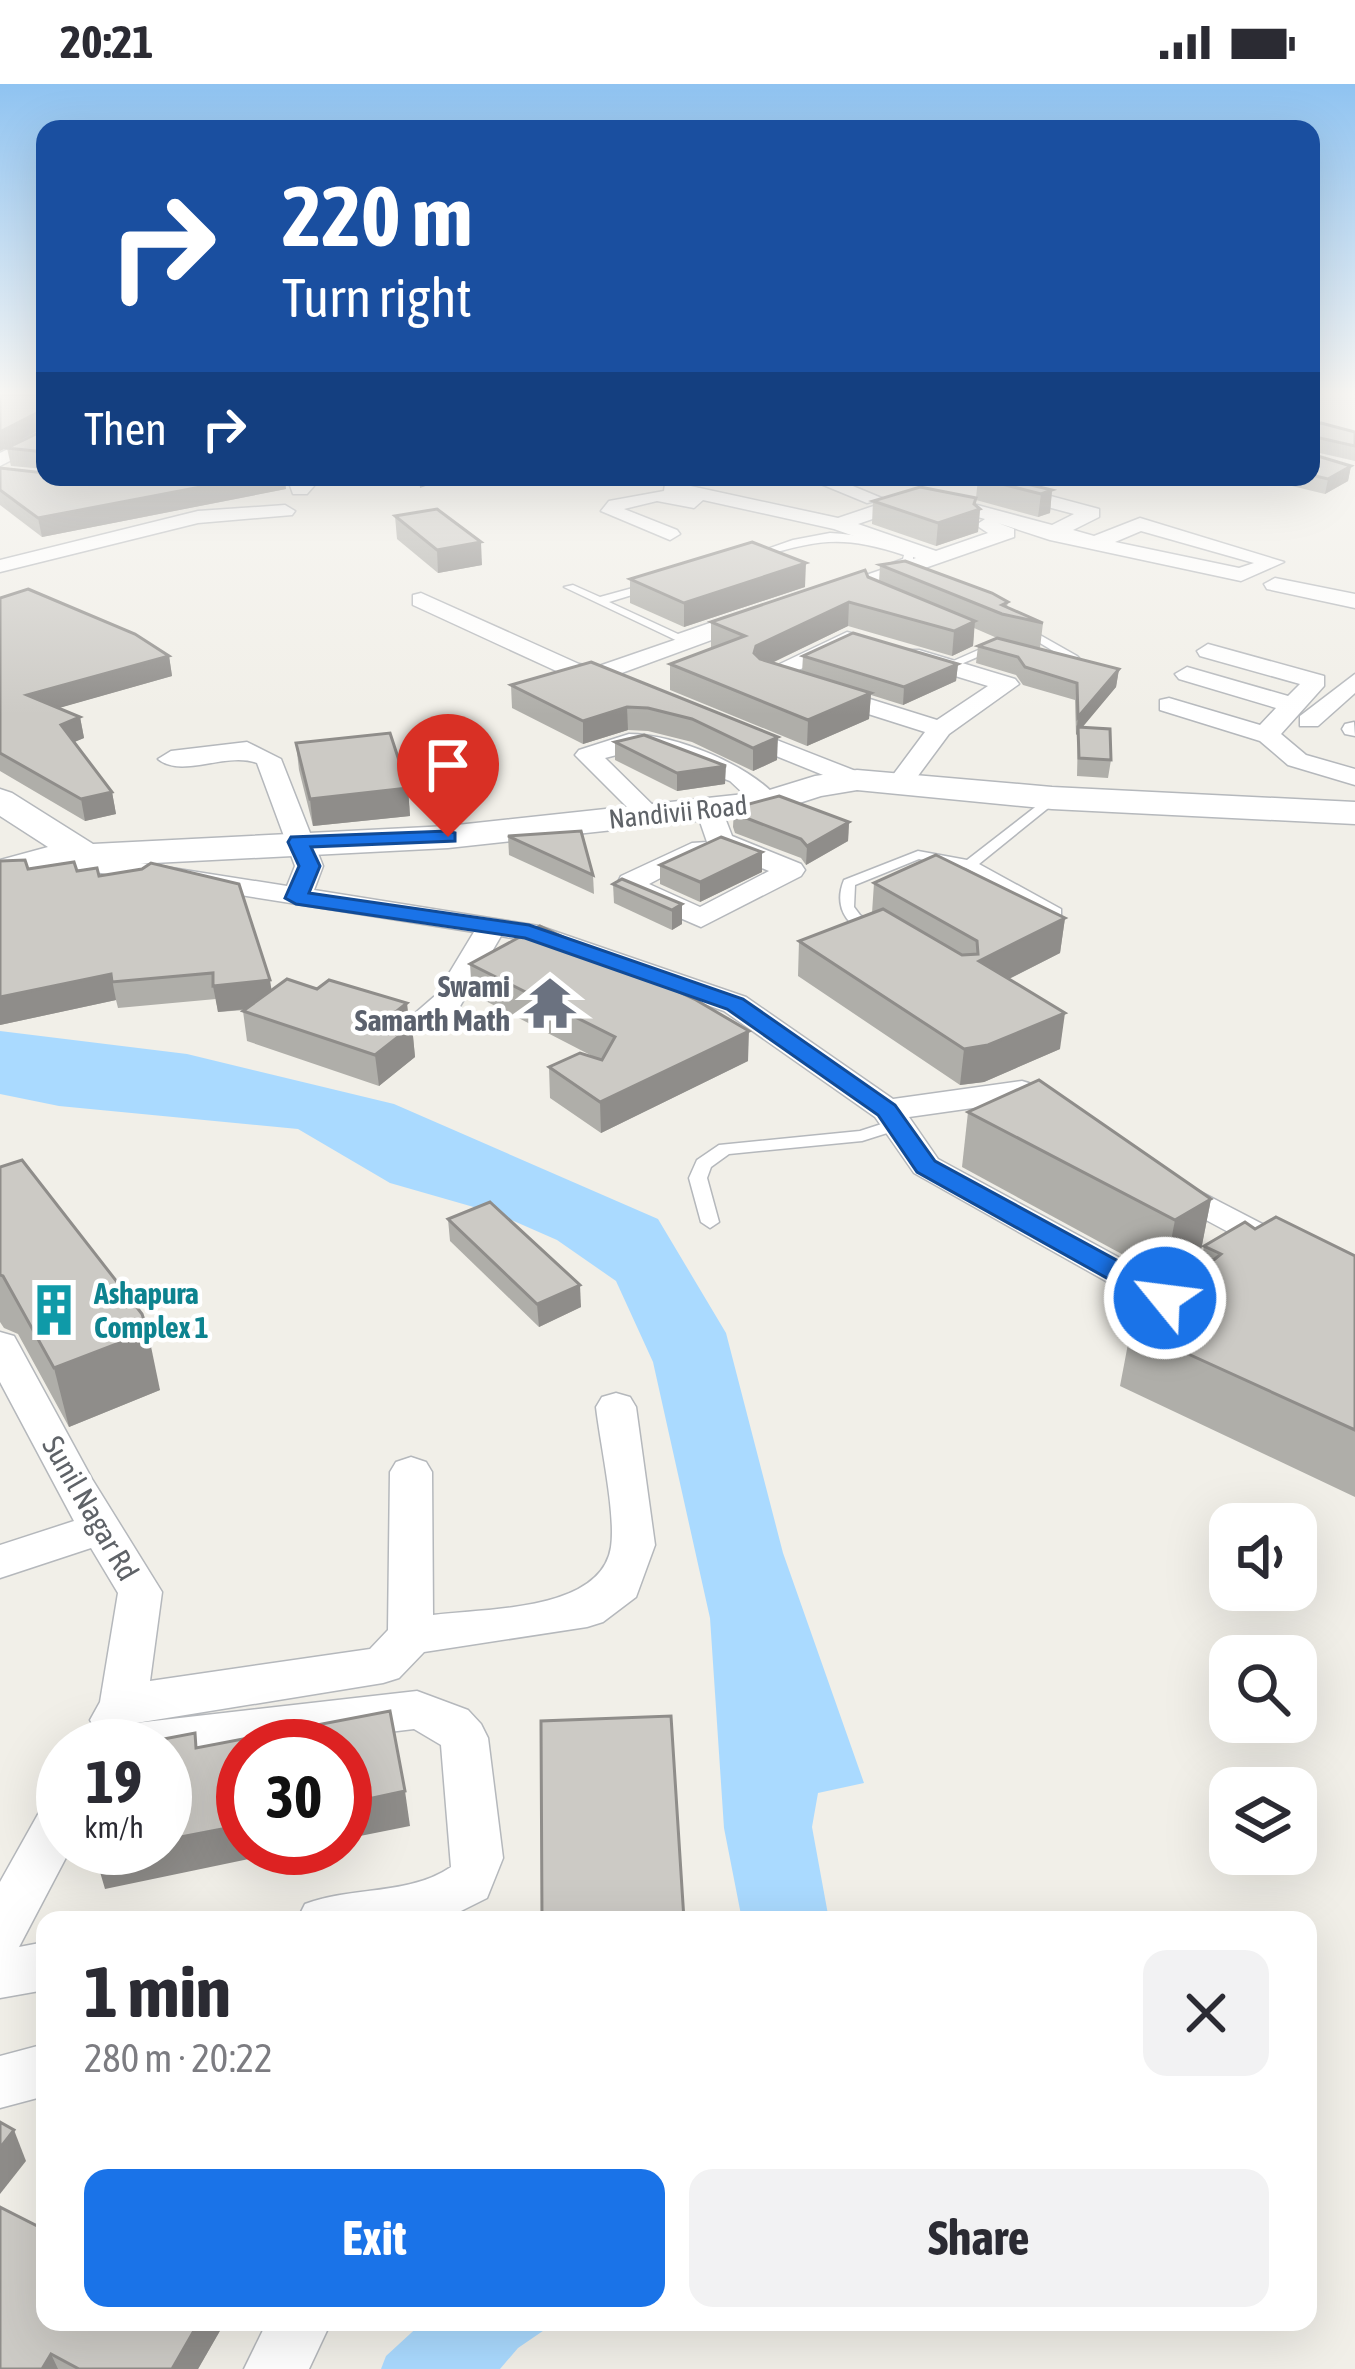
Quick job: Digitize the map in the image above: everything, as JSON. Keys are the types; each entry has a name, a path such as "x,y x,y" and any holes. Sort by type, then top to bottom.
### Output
{"street":[{"path":"637,502 613,508 670,534"},
{"path":"707,502 843,525 934,566"},
{"path":"713,502 762,516"},
{"path":"843,525 917,502"},
{"path":"598,674 682,640 934,566 1007,533 935,514 944,509 920,502 843,525"},
{"path":"941,502 1050,534 1091,544 1241,575 1274,562 1140,524 1091,544"},
{"path":"1047,502 1092,513 1050,534"},
{"path":"644,524 717,503"},
{"path":"0,566 199,517 285,511"},
{"path":"1275,584 1355,601"},
{"path":"421,600 573,670 598,674 663,701"},
{"path":"899,783 940,729 1007,683 850,637 769,675 940,729"},
{"path":"1208,651 1316,681 1269,730 1269,736"},
{"path":"1187,674 1294,706"},
{"path":"1343,766 1294,734 1352,686"},
{"path":"1168,705 1269,736 1287,754 1343,766"},
{"path":"706,718 857,780"},
{"path":"651,816 588,755 629,741 647,741 739,776 768,802"},
{"path":"171,759 260,752 268,759 309,866 296,898"},
{"name":"Nandivii Road","path":"0,872 69,856 448,837 651,816 715,826 815,786 857,780 1052,798 1355,814"},
{"path":"0,800 69,856"},
{"path":"0,823 69,856 296,898 529,932 735,1004 892,1117 926,1166 1165,1298 1262,1238"},
{"path":"715,826 791,870 701,918 630,886 715,826"},
{"path":"422,1021 448,1001 494,924"},
{"path":"892,1117 1022,1091 1072,1133"},
{"path":"1129,1165 1355,1288"},
{"name":"Sunil Nagar Rd","path":"0,1345 140,1592 114,1719"},
{"path":"164,1719 382,1665 412,1636 587,1610 620,1585 633,1545 616,1407"},
{"path":"411,1472 412,1636"},
{"path":"0,1562 101,1528"},
{"path":"192,1726 417,1710 451,1724 464,1738 477,1867 467,1887 440,1901 378,1911"},
{"path":"0,1930 36,1864"},
{"path":"0,1974 36,1968"},
{"path":"274,2369 297,2331"}],"lane":[{"path":"728,563 813,537 850,534 909,554 908,561 824,589"},
{"path":"893,579 934,566"},
{"path":"599,602 664,582"},
{"path":"569,587 682,640"},
{"path":"1017,625 1073,658 1067,663"},
{"path":"974,638 1011,650"},
{"path":"949,666 994,646"},
{"path":"1040,657 1084,668"},
{"path":"970,865 1052,798"},
{"path":"888,938 849,916 844,905 849,883 918,856 970,865 1056,911"},
{"path":"710,1222 698,1178 703,1164 724,1149 862,1136 892,1117"}],"water":[{"path":"0,1031 187,1054 394,1104 658,1219 726,1333 783,1553 864,1783 818,1793 812,1827 827,1911 740,1911 724,1828 710,1618 653,1362 616,1281 557,1240 498,1214 390,1183 298,1129 59,1106 0,1094"},
{"path":"413,2331 543,2331 518,2348 500,2369 381,2369 386,2356"}],"building":[{"path":"16,502 124,502 38,518"},
{"path":"875,502 975,502 980,509 938,523"},
{"path":"437,509 481,542 437,550 395,516"},
{"path":"752,542 806,563 684,603 630,579"},
{"path":"905,561 992,593 1008,602 1002,605 1043,623 1002,614 880,565"},
{"path":"865,570 868,577 975,621 954,631 849,602 756,646 754,653 760,659 871,693 808,720 670,664 745,636 711,622"},
{"path":"28,589 135,634 169,656 27,695 80,717 61,725 112,792 81,799 0,753 0,598"},
{"path":"853,633 958,664 904,687 803,656"},
{"path":"997,638 1119,669 1078,717 1077,683 1025,667 1018,657 978,646"},
{"path":"591,662 778,737 753,748 692,719 648,708 627,707 583,721 511,685"},
{"path":"1078,727 1110,729 1111,760 1079,758"},
{"path":"390,733 408,788 310,799 296,743"},
{"path":"644,735 726,766 677,773 615,742"},
{"path":"779,796 849,822 807,846 801,839 736,814 734,808"},
{"path":"581,831 593,875 508,836"},
{"path":"721,837 762,852 700,882 660,865"},
{"path":"936,855 1065,918 979,961 1065,1013 988,1045 964,1049 799,941 883,909 962,955 978,954 977,941 874,883"},
{"path":"25,860 28,869 74,862 77,871 97,868 99,876 142,869 151,863 239,884 270,980 213,986 213,973 112,982 111,974 0,997 0,861"},
{"path":"622,879 682,904 672,910 613,884"},
{"path":"540,926 696,1000 749,1031 600,1102 549,1067 580,1053 602,1060 615,1037 470,964"},
{"path":"287,979 317,989 329,980 407,1003 388,1018 412,1026 375,1055 243,1011"},
{"path":"1039,1080 1211,1199 1175,1220 968,1112"},
{"path":"22,1160 142,1314 148,1332 54,1368 0,1275 0,1167"},
{"path":"490,1202 580,1285 537,1304 448,1219"},
{"path":"1276,1217 1355,1256 1355,1430 1131,1328 1221,1254 1204,1246 1245,1222 1255,1229"},
{"path":"390,1711 405,1791 372,1798 372,1719 348,1719"},
{"path":"671,1716 683,1911 542,1911 541,1721"},
{"path":"195,1733 196,1748 216,1744 216,1830 192,1835"},
{"path":"0,2122 14,2130 0,2148"},
{"path":"0,2207 36,2225 36,2331 194,2331 172,2369 79,2369 51,2354 42,2369 0,2369"}],"place":[{"name":"Swami Samarth Math","path":"550,1003"},
{"name":"Ashapura Complex 1","path":"54,1310"}],"route":[{"path":"448,837 298,842 309,866 296,898 529,932 735,1004 886,1110 926,1166 1165,1298"}]}
